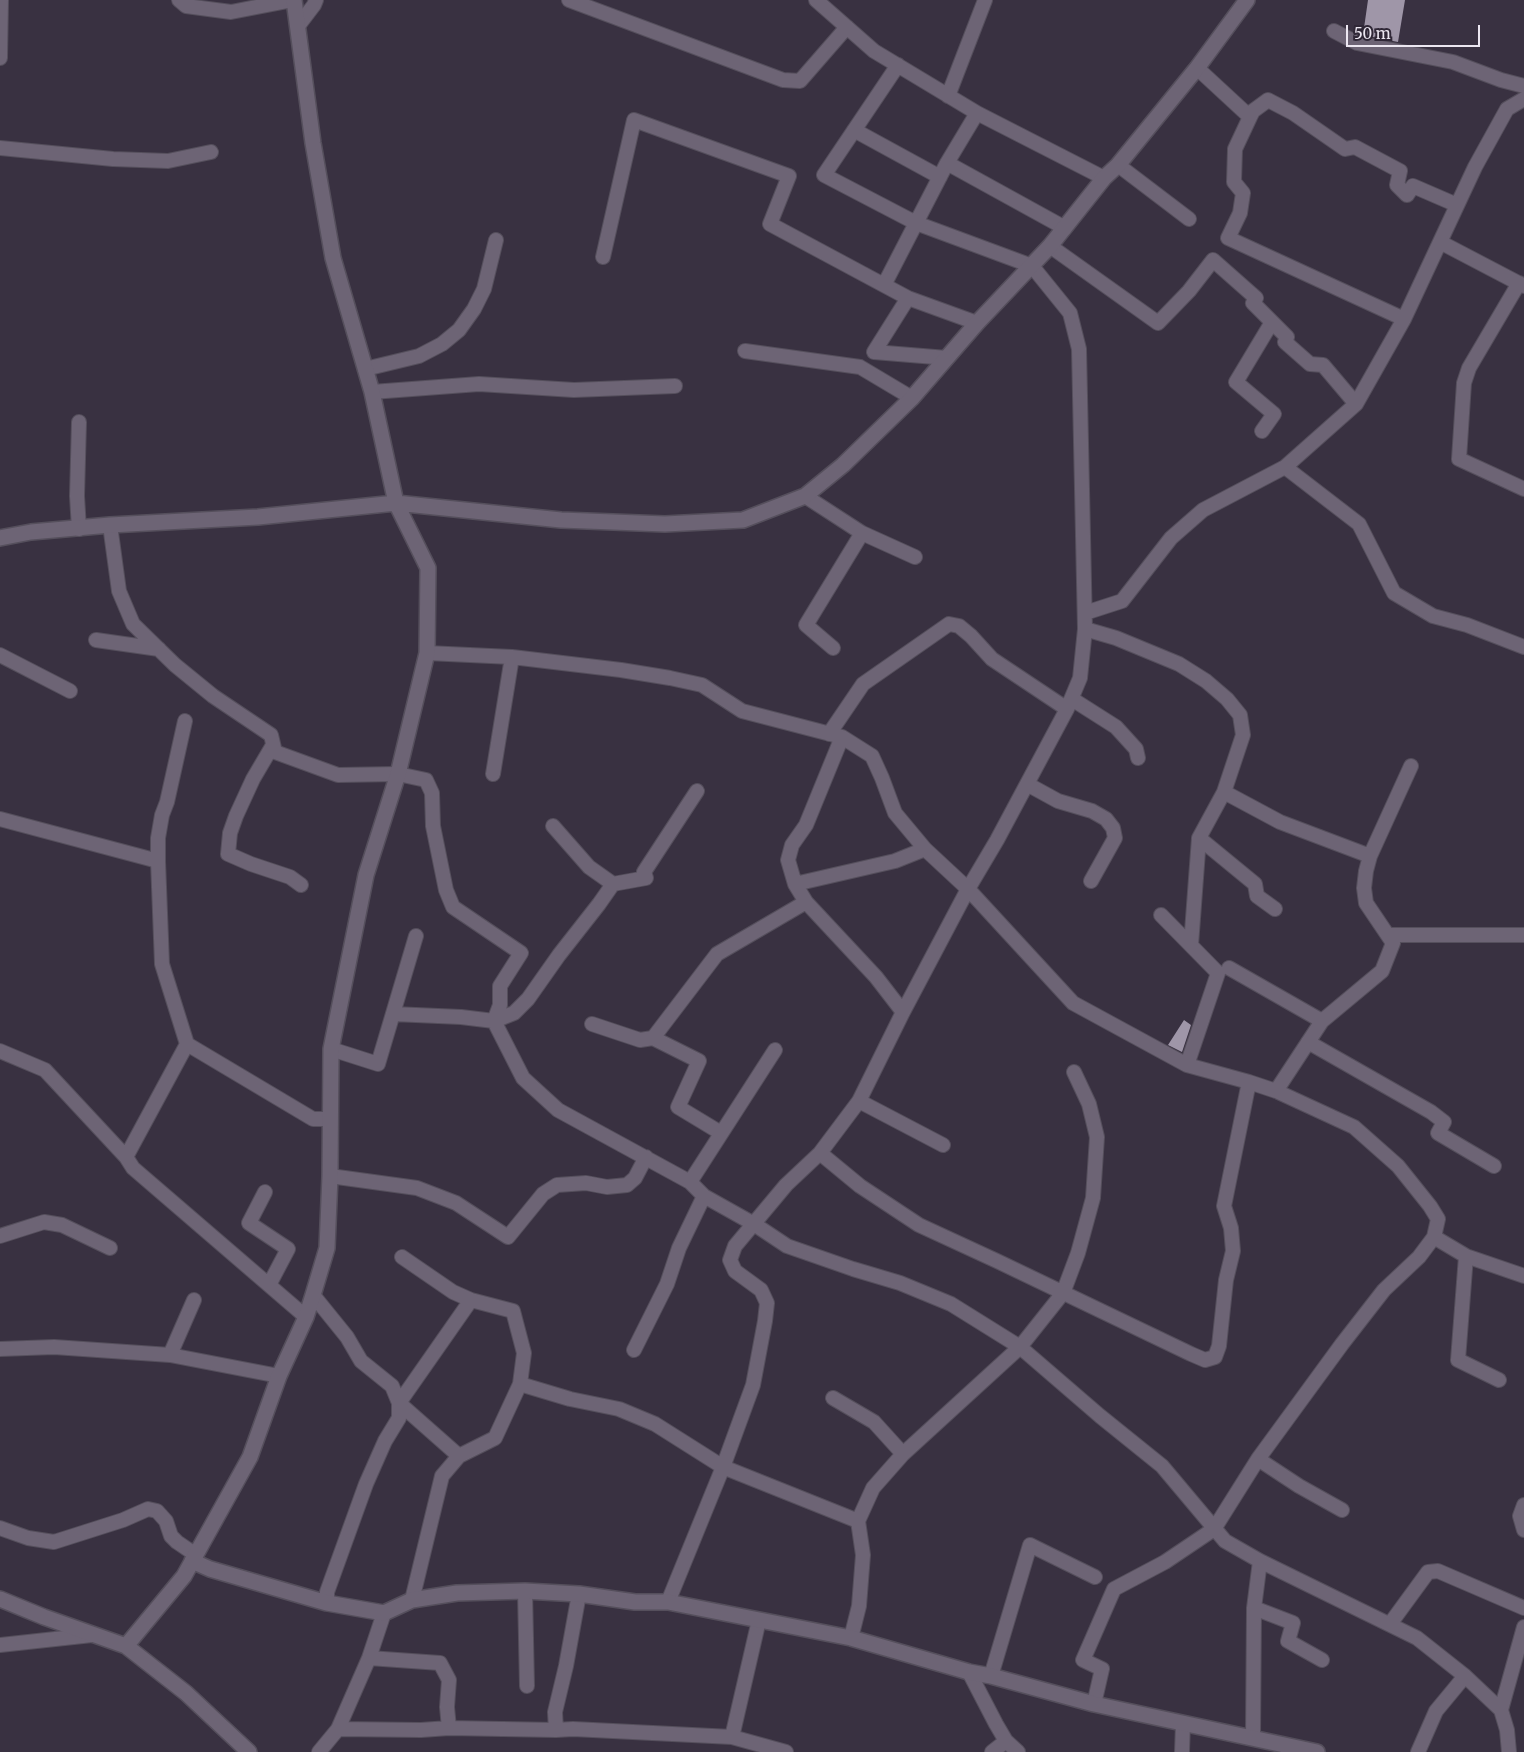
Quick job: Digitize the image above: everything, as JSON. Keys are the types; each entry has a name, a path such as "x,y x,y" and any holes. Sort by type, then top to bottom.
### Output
{"street":[{"path":"0,58 1,0"},
{"path":"126,1646 184,1576 250,1457 279,1376 306,1317 313,1295 327,1248 330,1176 331,1048 366,875 398,774 427,653 428,568 396,503 372,392 333,258 313,143 294,0 231,12 186,6 180,0"},
{"path":"298,26 316,0"},
{"path":"569,0 783,80 800,81 847,27"},
{"path":"816,0 874,52 977,113 1104,178"},
{"path":"948,96 985,0"},
{"path":"0,538 30,532 110,525 258,517 396,503 561,520 665,524 743,520 805,496 843,465 912,398 977,323 1050,246 1104,178 1118,165 1197,68 1247,0"},
{"path":"1334,32 1357,43 1453,62 1501,80 1524,86"},
{"path":"668,1602 723,1467 753,1385 765,1321 766,1303 761,1290 735,1272 730,1260 736,1246 786,1185 820,1153 859,1102 903,1012 968,889 1070,704 1080,678 1085,629 1079,348 1070,313 1032,266 916,223 824,175 898,65"},
{"path":"1197,68 1250,117"},
{"path":"1084,613 1122,601 1171,538 1203,510 1285,467 1356,404 1404,319 1475,167 1507,109 1524,99"},
{"path":"1404,319 1228,238 1240,213 1243,193 1234,182 1235,149 1250,117 1253,112 1268,100 1293,114 1345,149 1356,147 1400,171 1397,186 1407,195 1413,186 1458,205"},
{"path":"884,285 947,163 977,113"},
{"path":"602,257 634,120 789,176 770,224 908,298 977,323"},
{"path":"854,130 940,177"},
{"path":"0,148 113,159 168,162 211,152"},
{"path":"947,163 1065,228"},
{"path":"1118,165 1189,219"},
{"path":"365,369 419,356 442,344 459,330 474,309 484,289 496,240"},
{"path":"1440,242 1521,284 1469,368 1464,383 1460,459 1524,489"},
{"path":"1050,246 1158,323 1189,291 1213,260 1256,298 1253,303 1287,337 1285,342 1310,364 1322,365 1356,404"},
{"path":"908,298 874,352 947,358"},
{"path":"1262,431 1274,414 1236,382 1272,322"},
{"path":"744,351 860,367 912,398"},
{"path":"372,392 479,384 574,390 675,386"},
{"path":"79,422 77,496 79,529"},
{"path":"1285,467 1359,524 1394,593 1433,616 1467,625 1524,647"},
{"path":"805,496 862,533 915,557"},
{"path":"110,525 119,591 133,624 213,696 271,735 275,752 338,775 398,774 426,780 432,793 433,826 446,890 453,907 521,953 500,986 500,1005 494,1021 523,1078 558,1110 690,1182 704,1196 754,1224 787,1246 853,1270 900,1283 951,1304 1020,1347 1100,1416 1162,1466 1225,1541 1260,1561 1417,1638 1465,1676 1501,1710 1507,1730 1509,1752"},
{"path":"833,648 806,625 862,533"},
{"path":"903,1012 876,976 806,902 795,884 788,860 792,845 806,825 836,736 863,684 949,624 959,626 992,659 1070,704 1116,727 1136,749 1138,758"},
{"path":"1085,629 1116,638 1179,664 1206,681 1227,699 1240,715 1243,735 1224,792 1199,838 1191,945"},
{"path":"96,640 159,649"},
{"path":"427,653 512,657 621,670 702,685 742,711 836,736 872,756 895,813 925,849 968,889 1073,1003 1187,1065 1276,1091 1354,1127 1398,1166 1430,1206 1438,1219 1434,1236 1419,1257 1378,1298 1342,1344 1258,1459 1214,1529 1165,1562 1114,1589 1083,1660 1102,1669 1094,1704"},
{"path":"0,655 70,692"},
{"path":"493,774 512,657"},
{"path":"185,721 162,815 158,838 158,861 162,964 187,1044 313,1119 330,1119"},
{"path":"273,745 253,779 236,816 230,833 228,854 290,877 301,885"},
{"path":"1276,1091 1322,1021 1382,972 1393,944 1366,902 1364,888 1366,871 1370,856 1411,766"},
{"path":"1027,784 1058,801 1092,811 1106,819 1113,828 1115,838 1091,881"},
{"path":"553,826 589,867 612,884 646,878 644,872 697,791"},
{"path":"1224,792 1280,822 1370,856"},
{"path":"0,819 158,861"},
{"path":"1199,838 1255,884 1257,896 1275,909"},
{"path":"795,884 895,861 925,849"},
{"path":"393,1014 461,1017 494,1021 514,1013 528,999 612,884"},
{"path":"653,1038 717,954 806,902"},
{"path":"1161,915 1218,973 1187,1065"},
{"path":"1388,936 1524,935"},
{"path":"331,1048 378,1064 416,936"},
{"path":"1229,968 1322,1021"},
{"path":"592,1024 640,1040 653,1038 699,1062 678,1107 721,1133"},
{"path":"1308,1042 1431,1112 1444,1122 1438,1133 1494,1166"},
{"path":"126,1156 187,1044"},
{"path":"690,1182 775,1050"},
{"path":"0,1051 45,1070 126,1156 133,1168 306,1317"},
{"path":"851,1638 860,1606 863,1555 858,1521 874,1488 902,1454 1020,1347 1063,1293 1078,1253 1093,1198 1097,1137 1089,1104 1074,1072"},
{"path":"820,1153 860,1186 918,1224 1205,1360 1215,1358 1219,1346 1226,1280 1233,1251 1231,1228 1224,1206 1249,1082"},
{"path":"859,1102 943,1145"},
{"path":"330,1176 417,1188 456,1203 508,1237 543,1194 557,1186 586,1183 607,1187 627,1185 635,1178 646,1157"},
{"path":"265,1192 249,1223 288,1249 269,1285"},
{"path":"634,1350 667,1284 679,1248 704,1196"},
{"path":"0,1236 44,1222 62,1225 110,1248"},
{"path":"1434,1236 1466,1256 1524,1276"},
{"path":"1466,1256 1458,1360 1499,1380"},
{"path":"402,1257 453,1292 471,1300 513,1311 524,1353 520,1384 495,1438 459,1456 442,1476 412,1600"},
{"path":"313,1295 347,1338 361,1362 392,1386 399,1403 399,1418 385,1441 366,1484 327,1592 327,1603"},
{"path":"170,1355 194,1300"},
{"path":"399,1403 471,1300"},
{"path":"0,1349 54,1347 170,1355 279,1376"},
{"path":"520,1384 570,1399 619,1409 655,1424 723,1467 858,1521"},
{"path":"833,1398 874,1422 902,1454"},
{"path":"399,1403 459,1456"},
{"path":"1258,1459 1299,1486 1342,1510"},
{"path":"1524,1505 1520,1516 1524,1530"},
{"path":"0,1528 28,1538 54,1542 123,1520 148,1509 156,1511 166,1521 171,1536 194,1558 210,1569 327,1603 384,1612 412,1600 457,1593 525,1591 579,1594 635,1602 668,1602 851,1638 969,1672 991,1676 1094,1704 1317,1752"},
{"path":"991,1676 1030,1545 1095,1577"},
{"path":"1253,1738 1254,1608 1260,1561"},
{"path":"1390,1624 1428,1572 1438,1572 1524,1608"},
{"path":"525,1591 527,1686"},
{"path":"556,1730 555,1712 566,1666 579,1594"},
{"path":"0,1599 126,1646 186,1693 247,1752"},
{"path":"1254,1608 1293,1623 1288,1641 1322,1660"},
{"path":"319,1752 338,1729 369,1658 384,1612"},
{"path":"732,1737 759,1620"},
{"path":"1501,1710 1524,1627"},
{"path":"0,1645 92,1634"},
{"path":"369,1658 440,1663 448,1680 447,1707 449,1728"},
{"path":"969,1672 1006,1741 1018,1752"},
{"path":"1418,1752 1436,1711 1465,1676"},
{"path":"1182,1752 1183,1723"},
{"path":"338,1729 573,1729 732,1737 786,1752"},
{"path":"992,1752 1006,1741"}],"building":[{"path":"1368,0 1405,0 1398,42 1363,35"},
{"path":"1184,1020 1191,1025 1182,1052 1168,1045"}]}
